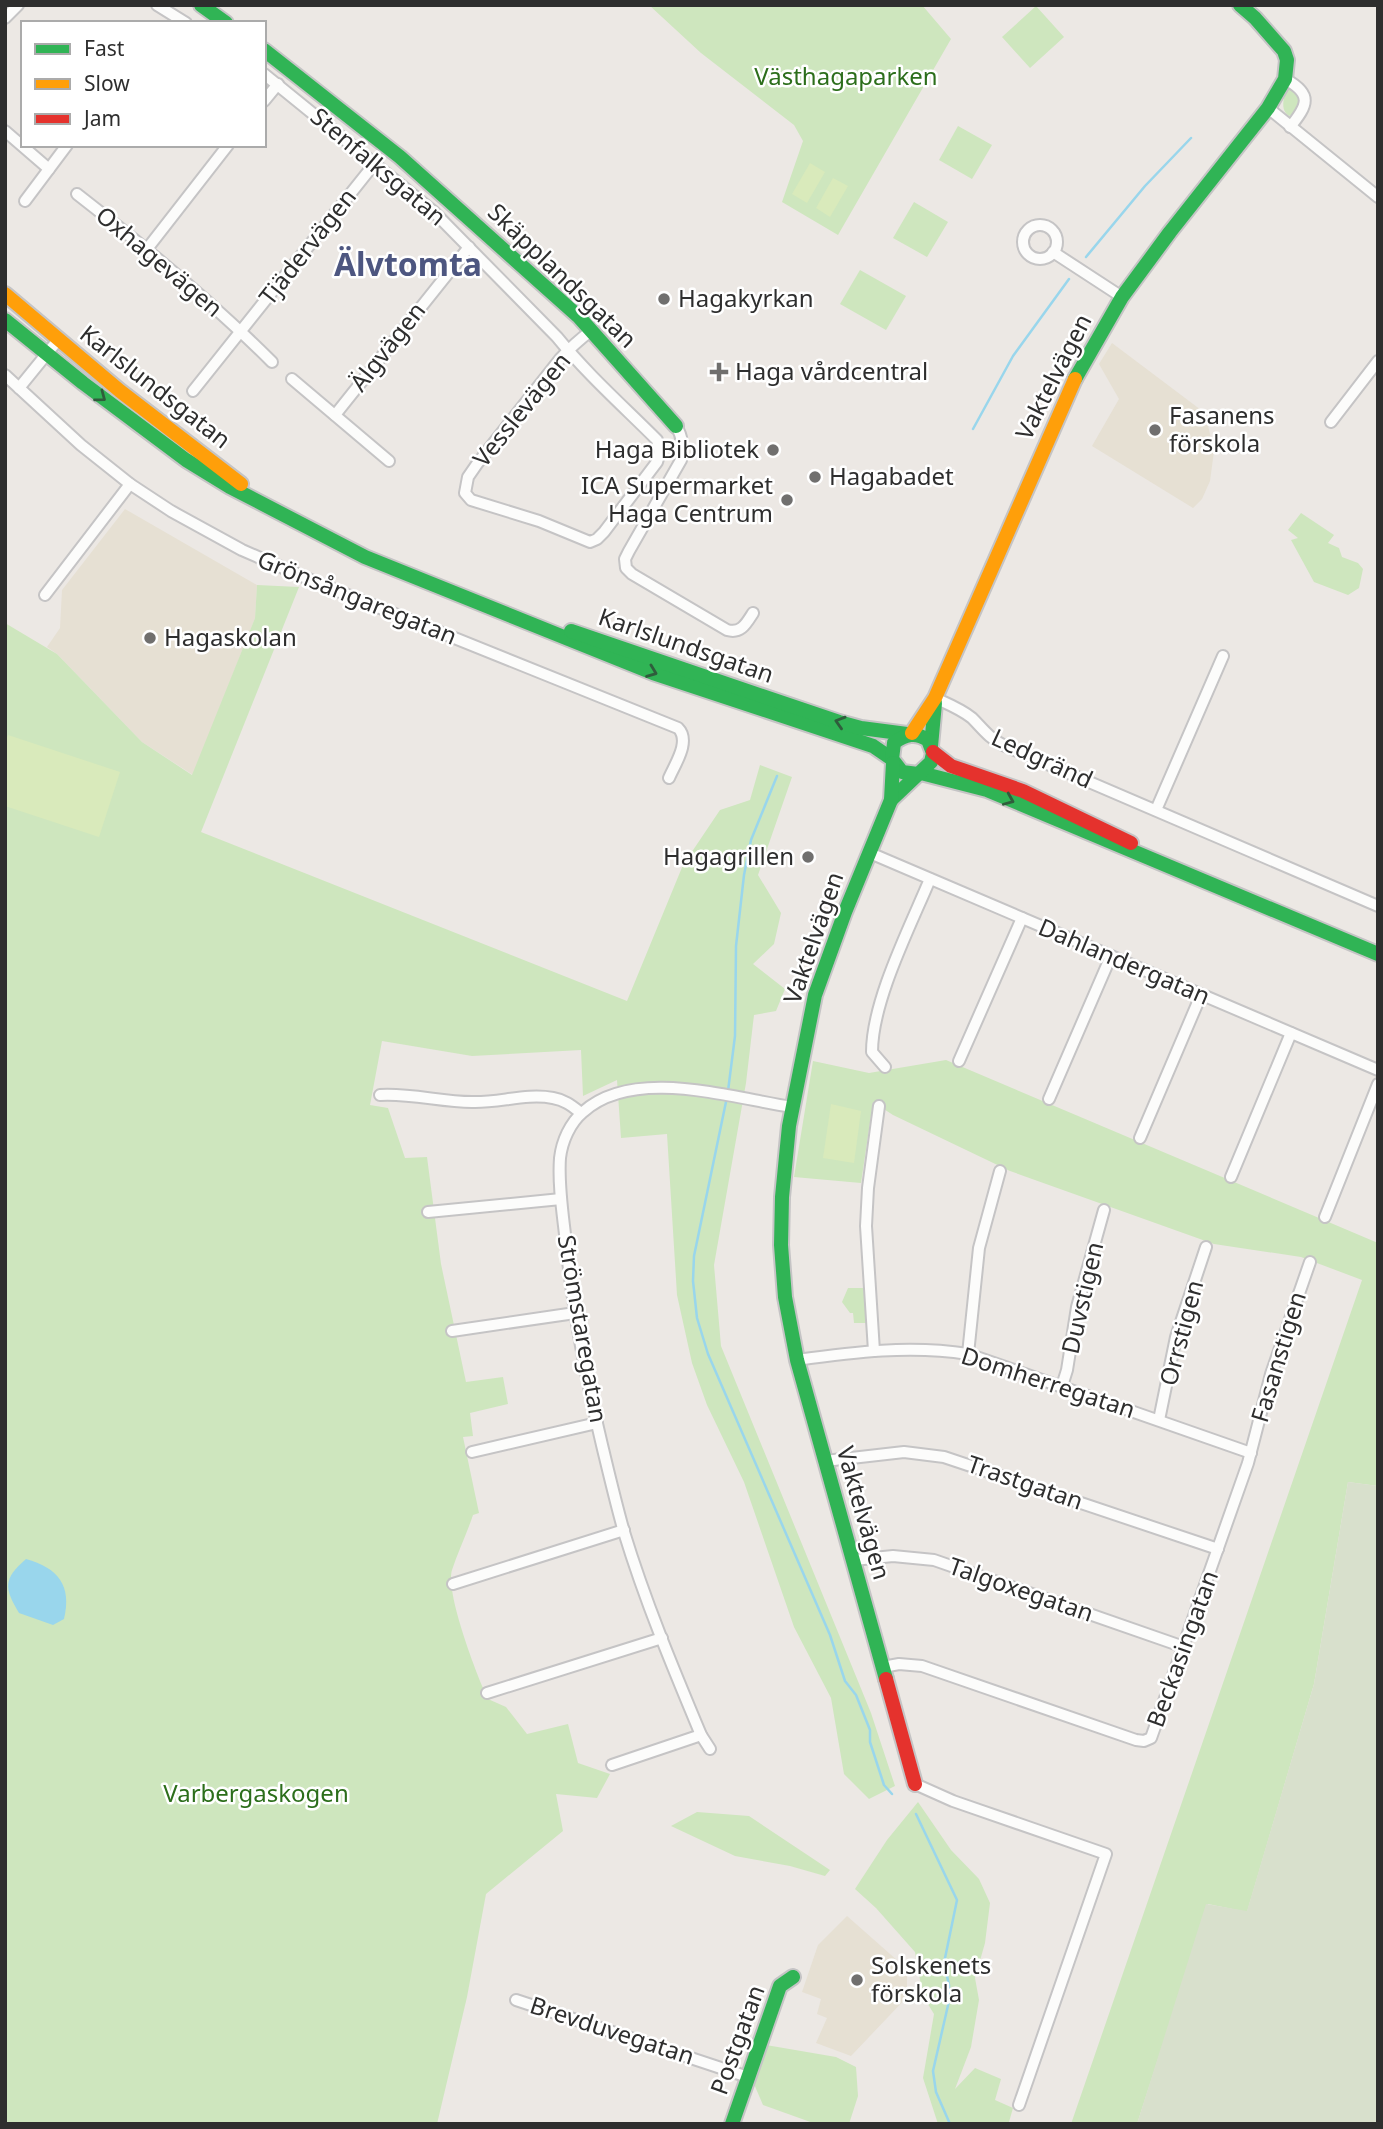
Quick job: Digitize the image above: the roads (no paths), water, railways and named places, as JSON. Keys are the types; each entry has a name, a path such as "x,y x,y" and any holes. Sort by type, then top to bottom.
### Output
{"street":[{"path":"5,18 18,5"},
{"path":"157,5 183,21"},
{"path":"201,5 223,21"},
{"path":"1228,5 1250,23 1267,32"},
{"path":"1240,5 1278,43 1287,60 1285,79 1303,91 1306,101 1304,108 1290,127"},
{"path":"163,21 169,12"},
{"name":"Skäpplandsgatan","path":"266,52 400,157 592,330 676,426 681,434 683,447 681,460 629,551 625,559 626,568 727,630 741,630 752,613"},
{"name":"Stenfalksgatan","path":"266,75 435,212 657,440 660,447"},
{"name":"Vaktelvägen","path":"910,733 935,698 1059,411 1086,356 1122,297 1268,108 1285,79"},
{"path":"266,99 278,84"},
{"path":"1268,108 1378,197"},
{"path":"5,131 21,145"},
{"path":"24,147 49,169"},
{"path":"25,201 66,147"},
{"path":"147,249 226,147"},
{"name":"Tjädervägen","path":"240,331 375,163"},
{"name":"Oxhagevägen","path":"78,194 147,249 272,362"},
{"name":"Älgvägen","path":"335,415 469,247"},
{"path":"1053,251 1122,297"},
{"name":"Karlslundsgatan","path":"5,294 184,441 278,512"},
{"name":"Karlslundsgatan","path":"5,320 186,460 365,557 653,673 873,746 892,761"},
{"name":"Vesslevägen","path":"592,330 568,351 477,464 465,485 467,497 492,508 539,521 590,542 604,532 650,472 657,462 660,447"},
{"name":"Oxhagevägen","path":"193,391 240,331"},
{"path":"19,388 58,340"},
{"path":"1331,422 1378,361"},
{"name":"Grönsångaregatan","path":"5,374 80,445 130,484 194,524 265,561 671,723 682,732 684,739 669,778"},
{"path":"292,379 389,461"},
{"path":"45,595 130,484"},
{"name":"Karlslundsgatan","path":"452,593 667,662 839,722 861,728 910,733"},
{"path":"1156,810 1223,656"},
{"name":"Vaktelvägen","path":"932,749 935,698"},
{"name":"Ledgränd","path":"935,698 958,708 973,719 988,736 1003,745 1378,906"},
{"path":"1185,872 1049,802 951,766 921,736 910,733 894,743 892,761 902,772 920,773 987,790 1378,954"},
{"path":"920,773 930,765 932,749"},
{"name":"Vaktelvägen","path":"892,761 891,800 825,964 808,1028 792,1107 782,1197 781,1245 785,1297 797,1360 915,1784 953,1801 1106,1854 1019,2105"},
{"name":"Vaktelvägen","path":"891,800 920,773"},
{"name":"Dahlandergatan","path":"870,853 1378,1070"},
{"path":"885,1067 872,1052 872,1036 896,959 930,879"},
{"path":"959,1060 1022,918"},
{"path":"1049,1099 1111,956"},
{"path":"1140,1138 1201,995"},
{"path":"1231,1177 1291,1033"},
{"path":"1325,1217 1378,1084"},
{"path":"380,1095 401,1094 442,1101 473,1102 549,1097 565,1101 581,1113 601,1099 633,1089 674,1089 792,1107"},
{"path":"874,1351 866,1227 868,1188 879,1107"},
{"name":"Strömstaregatan","path":"581,1113 563,1144 560,1157 561,1199 575,1313 590,1398 624,1530 662,1638 701,1735 710,1749"},
{"path":"968,1354 979,1248 1000,1171"},
{"path":"428,1212 561,1199"},
{"name":"Duvstigen","path":"1062,1386 1077,1307 1104,1210"},
{"name":"Orrstigen","path":"1159,1420 1176,1337 1206,1247"},
{"name":"Fasanstigen","path":"1251,1452 1271,1374 1310,1262"},
{"path":"452,1331 575,1313"},
{"name":"Domherregatan","path":"797,1360 925,1348 968,1354 1251,1452"},
{"path":"472,1452 597,1423"},
{"name":"Trastgatan","path":"825,1461 904,1452 944,1457 1218,1549"},
{"name":"Beckasingatan","path":"883,1667 908,1664 936,1670 1144,1741 1151,1738 1251,1452"},
{"path":"453,1584 624,1530"},
{"name":"Talgoxegatan","path":"854,1560 893,1556 934,1560 1184,1647"},
{"path":"487,1693 662,1638"},
{"path":"612,1765 701,1735"},
{"name":"Postgatan","path":"732,2124 780,1986 793,1977"},
{"name":"Brevduvegatan","path":"516,2000 748,2077"}],"water":[{"path":"26,1559 47,1567 64,1587 64,1619 53,1625 19,1613 11,1597 8,1584 10,1578"}],"waterway":[{"path":"1086,257 1145,186 1191,138"},
{"path":"973,429 1013,356 1069,279"},
{"path":"728,1091 735,1036 736,946 744,875 751,840 777,776"},
{"path":"727,1097 694,1256 693,1281 697,1318 708,1354 830,1635 845,1681 856,1695 870,1730 870,1742 884,1785 892,1794"},
{"path":"916,1814 957,1900 944,1963 949,2001 933,2071 936,2092 950,2124"}],"place":[{"name":"Hagakyrkan","path":"664,299"},
{"name":"Haga vårdcentral","path":"719,372"},
{"name":"Fasanens förskola","path":"1155,430"},
{"name":"Haga Bibliotek","path":"773,450"},
{"name":"Hagabadet","path":"815,477"},
{"name":"ICA Supermarket Haga Centrum","path":"787,500"},
{"name":"Hagaskolan","path":"150,638"},
{"name":"Hagagrillen","path":"808,857"},
{"name":"Solskenets förskola","path":"857,1980"}],"district":[{"name":"Älvtomta","path":"408,265"}],"park label":[{"name":"Västhagaparken","path":"846,77"},
{"name":"Varbergaskogen","path":"256,1794"}]}
